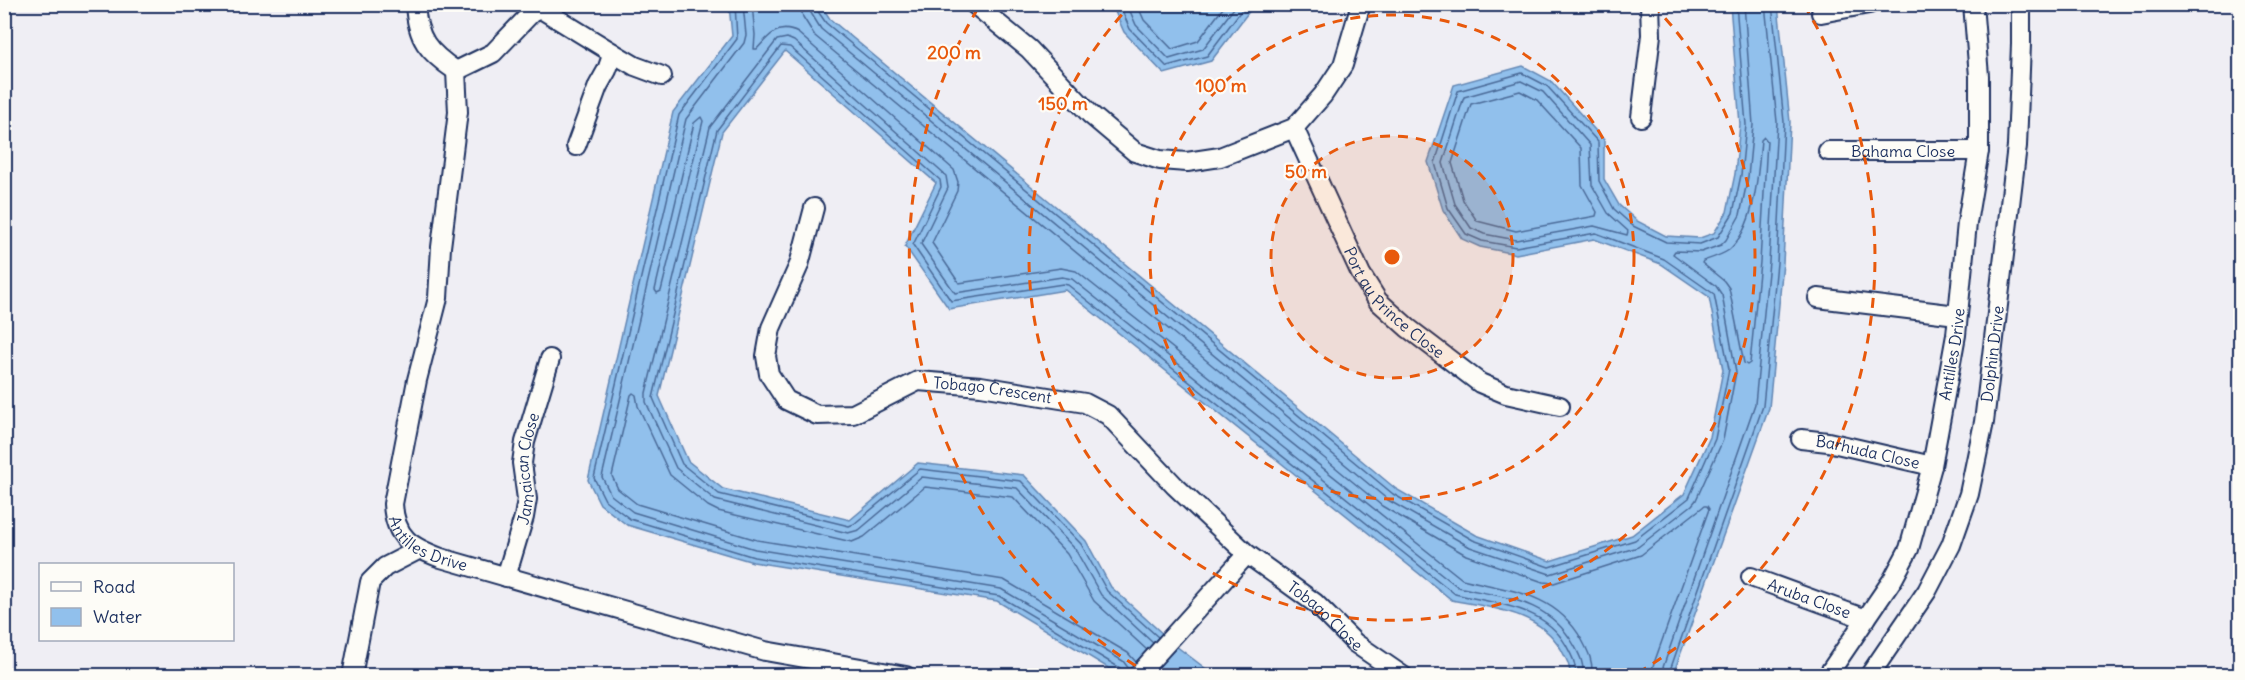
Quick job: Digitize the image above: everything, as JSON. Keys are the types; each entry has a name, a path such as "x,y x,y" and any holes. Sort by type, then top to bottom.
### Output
{"street":[{"path":"415,4 416,26 422,38 439,59 456,71 493,53 539,6 635,66 662,76"},
{"path":"974,4 1029,49 1090,114 1135,152 1160,160 1186,162 1220,157 1294,128 1323,95 1342,65 1360,4"},
{"path":"1641,117 1651,35 1650,4"},
{"path":"1821,13 1869,4"},
{"name":"Antilles Drive","path":"1827,675 1893,579 1910,549 1932,466 1956,335 1967,223 1979,151 1979,76 1973,4"},
{"name":"Dolphin Drive","path":"1869,675 1927,591 1951,545 1968,494 1984,422 2017,146 2022,44 2021,4"},
{"path":"576,146 613,53"},
{"name":"Antilles Drive","path":"456,71 458,112 441,247 438,298 417,380 393,504 394,522 404,537 418,550 765,651 906,675"},
{"name":"Port au Prince Close","path":"1294,128 1361,274 1378,301 1408,328 1480,383 1506,394 1560,406"},
{"name":"Bahama Close","path":"1828,151 1852,149 1979,151"},
{"name":"Tobago Crescent","path":"814,208 800,265 771,328 766,356 769,374 786,400 817,415 853,414 918,381 981,386 1085,403 1108,415 1175,486 1246,554"},
{"path":"1818,298 1957,315"},
{"name":"Jamaican Close","path":"506,577 527,499 522,463 525,442 550,359"},
{"name":"Barhuda Close","path":"1801,439 1828,442 1932,466"},
{"path":"352,675 370,582 385,567 418,550"},
{"path":"1137,675 1246,554"},
{"name":"Tobago Close","path":"1246,554 1315,603 1355,643 1403,675"},
{"name":"Aruba Close","path":"1751,577 1866,619"}],"water":[{"path":"729,5 821,5 830,19 1396,489 1476,535 1550,561 1632,535 1684,494 1710,437 1723,370 1709,297 1661,264 1594,239 1516,254 1480,247 1462,239 1443,210 1428,162 1454,85 1523,66 1551,81 1604,140 1604,179 1619,205 1637,221 1666,236 1700,238 1714,233 1727,212 1735,174 1740,124 1730,5 1778,5 1790,122 1783,263 1769,408 1673,675 1570,675 1561,649 1552,636 1540,626 1513,613 1452,600 1065,290 949,309 905,246 936,183 785,51 722,132 659,396 688,461 723,489 850,520 918,463 1024,475 1086,541 1111,587 1176,646 1214,675 1120,675 997,601 753,562 627,525 600,504 588,480 673,112 732,36"},
{"path":"1112,5 1254,5 1211,61 1164,74 1124,32"}]}
